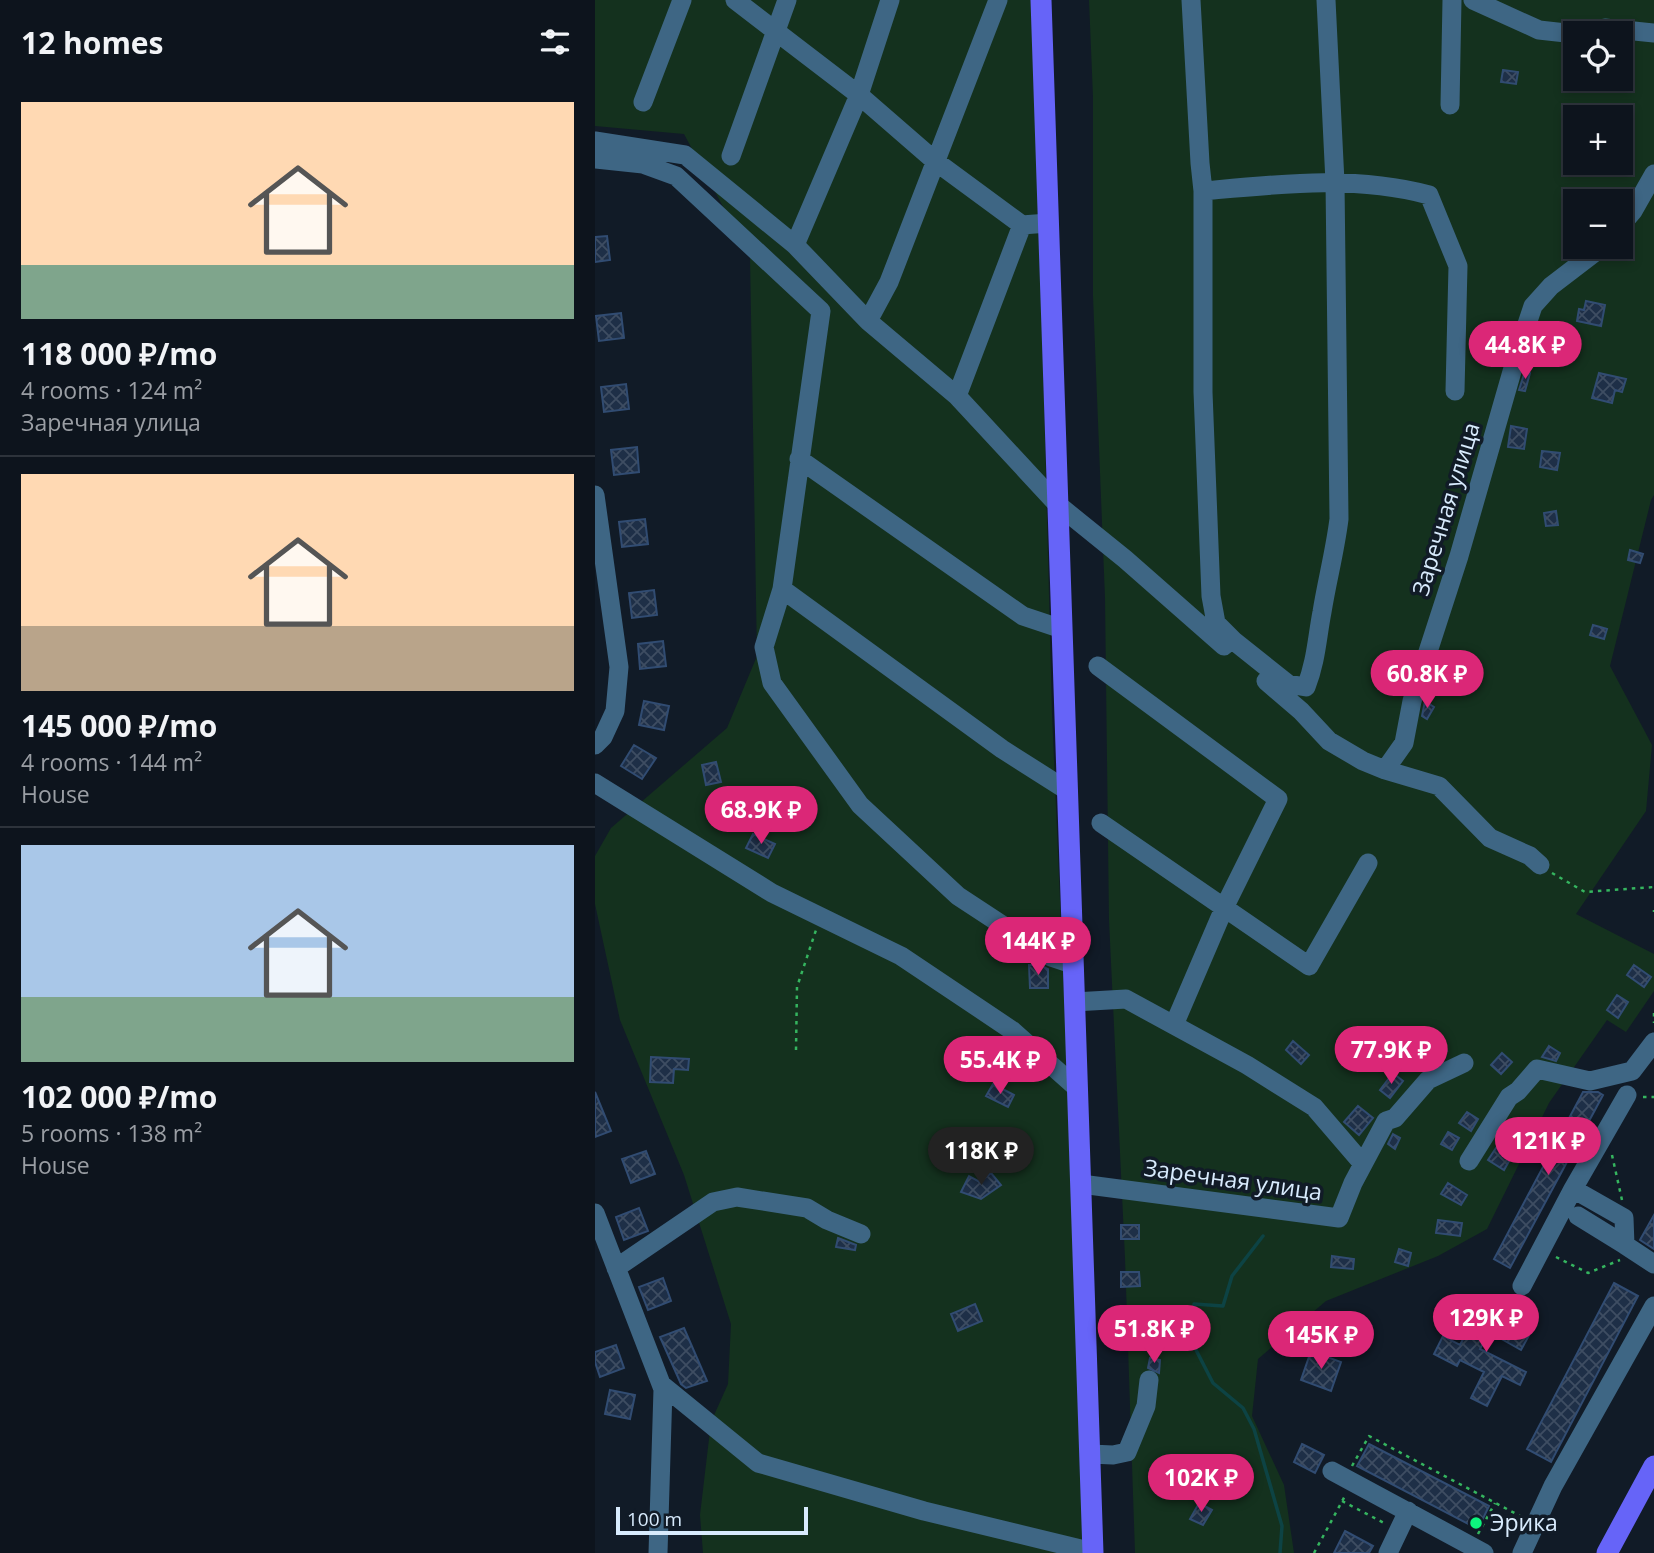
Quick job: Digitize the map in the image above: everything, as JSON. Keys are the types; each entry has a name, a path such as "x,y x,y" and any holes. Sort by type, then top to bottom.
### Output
{"main road":[{"path":"1041,0 1093,1552"},
{"path":"1607,1553 1654,1466"}],"street":[{"path":"643,102 682,0"},
{"path":"735,0 859,95 935,161 1022,225 1048,223"},
{"path":"731,156 787,0"},
{"path":"795,245 859,95 890,0"},
{"path":"868,321 889,282 998,0"},
{"path":"1191,0 1203,191 1203,392 1211,596 1216,623 1234,641 1288,684 1306,687 1315,666 1339,519 1335,182 1326,0"},
{"path":"1450,105 1452,0"},
{"path":"1473,0 1539,30 1563,33"},
{"path":"1633,31 1654,33"},
{"path":"595,141 685,155 795,245 868,321 957,396 1057,504 1301,711 1329,741 1363,761 1439,786 1490,838 1530,856 1540,866"},
{"path":"595,159 643,164 676,176 821,311 782,589 764,647 772,683 860,805 958,896 1051,957 1072,964"},
{"path":"1633,211 1654,174"},
{"path":"1203,191 1284,183 1335,182 1401,187 1429,195 1458,266 1455,391"},
{"path":"957,396 1022,225"},
{"name":"Заречная улица","path":"1385,770 1404,743 1412,701 1459,556 1533,306 1551,286 1586,259"},
{"path":"799,459 1023,615 1062,629"},
{"path":"595,495 619,667 615,711 603,737 595,745"},
{"path":"782,589 1002,749 1068,791"},
{"path":"1098,666 1278,799 1225,906 1174,1026"},
{"path":"595,783 772,893 901,956 1013,1031 1078,1089"},
{"path":"1101,822 1309,966 1368,863"},
{"path":"1075,1002 1126,999 1247,1065 1314,1107 1363,1164"},
{"path":"1469,1161 1509,1097 1518,1091 1537,1069 1590,1081 1632,1071 1654,1042"},
{"name":"Заречная улица","path":"1081,1184 1339,1218 1386,1121 1395,1118 1428,1080 1464,1063"},
{"path":"1522,1286 1627,1094"},
{"path":"1573,1189 1624,1218 1639,1254"},
{"path":"616,1268 713,1202 737,1197 807,1208 827,1220 861,1234"},
{"path":"595,1213 663,1389 658,1553"},
{"path":"1578,1216 1639,1254"},
{"path":"1521,1553 1553,1486 1654,1306"},
{"path":"1090,1454 1127,1452 1146,1406 1149,1380"},
{"path":"661,1384 758,1463 924,1511 1093,1552"},
{"path":"1343,1477 1478,1550"},
{"path":"1388,1553 1408,1511"}],"path":[{"path":"1540,866 1585,892 1654,887"},
{"path":"796,1050 797,987 820,917"},
{"path":"1654,1013 1654,1023"},
{"path":"1611,1152 1624,1218"},
{"path":"1552,1254 1588,1273 1639,1254"},
{"path":"1314,1553 1342,1501 1343,1477 1369,1436 1535,1524"},
{"path":"1342,1501 1399,1530"},
{"path":"1478,1550 1495,1503"}],"green space":[{"path":"595,0 1031,0 1052,713 1068,1088 1083,1553 703,1553 700,1515 711,1422 728,1384 731,1324 684,1175 620,1020 595,904 595,856 611,828 727,728 757,656 750,257 684,134 595,126"},
{"path":"1089,0 1654,0 1654,495 1610,666 1652,745 1646,811 1576,914 1654,954 1654,991 1626,1032 1607,1020 1549,1103 1487,1229 1438,1256 1326,1301 1258,1359 1252,1416 1284,1485 1294,1553 1135,1553 1125,1258 1109,920 1105,598 1093,296 1093,97"}],"building":[{"path":"1503,70 1518,72 1516,84 1501,82"},
{"path":"607,236 610,260 595,262 595,237"},
{"path":"1586,301 1605,305 1601,326 1577,321 1579,309 1584,310"},
{"path":"621,313 624,338 599,341 596,316"},
{"path":"1525,371 1530,373 1525,391 1519,390"},
{"path":"1599,373 1626,379 1622,392 1615,390 1612,403 1592,398"},
{"path":"626,384 629,409 604,412 601,387"},
{"path":"1511,426 1527,429 1524,449 1508,447"},
{"path":"637,447 639,472 614,475 611,450"},
{"path":"1542,451 1560,453 1557,470 1540,467"},
{"path":"1556,511 1558,525 1546,526 1544,513"},
{"path":"645,519 648,544 622,547 619,522"},
{"path":"1630,550 1643,554 1640,563 1628,560"},
{"path":"654,590 657,615 632,618 629,593"},
{"path":"1593,625 1607,629 1604,639 1590,635"},
{"path":"663,641 666,666 640,669 638,644"},
{"path":"644,701 669,706 664,730 639,725"},
{"path":"1425,701 1434,707 1427,719 1422,716"},
{"path":"634,745 656,758 642,779 621,766"},
{"path":"716,762 721,782 706,785 702,765"},
{"path":"753,834 775,844 768,858 746,848"},
{"path":"1029,965 1040,965 1048,969 1048,988 1030,988"},
{"path":"1634,965 1651,977 1644,987 1627,975"},
{"path":"1617,995 1628,1002 1618,1018 1607,1010"},
{"path":"1440,1040 1447,1051 1433,1059 1427,1048"},
{"path":"1293,1041 1309,1055 1301,1064 1286,1050"},
{"path":"1549,1046 1560,1053 1556,1061 1542,1057"},
{"path":"1502,1053 1512,1062 1501,1074 1491,1065"},
{"path":"651,1057 689,1059 688,1070 674,1069 673,1083 650,1082"},
{"path":"1393,1073 1403,1081 1390,1098 1380,1090"},
{"path":"993,1084 1014,1095 1008,1107 986,1096"},
{"path":"595,1092 611,1131 595,1137"},
{"path":"1583,1092 1598,1092 1603,1095 1510,1268 1494,1259"},
{"path":"1358,1106 1373,1118 1359,1135 1344,1122"},
{"path":"1467,1112 1478,1119 1471,1131 1459,1123"},
{"path":"1448,1132 1459,1138 1452,1150 1441,1144"},
{"path":"1393,1134 1400,1138 1395,1149 1388,1144"},
{"path":"1498,1145 1513,1154 1504,1170 1488,1160"},
{"path":"646,1151 655,1174 631,1183 622,1159"},
{"path":"991,1173 1001,1185 981,1199 961,1192 969,1176 980,1182"},
{"path":"1448,1183 1467,1195 1461,1205 1441,1194"},
{"path":"639,1208 648,1231 624,1240 616,1217"},
{"path":"1654,1215 1654,1249 1640,1240"},
{"path":"1438,1220 1462,1223 1460,1236 1436,1233"},
{"path":"1121,1225 1139,1225 1139,1239 1121,1239"},
{"path":"838,1238 856,1245 855,1250 836,1247"},
{"path":"1399,1249 1411,1253 1408,1266 1395,1262"},
{"path":"1332,1256 1354,1259 1353,1269 1331,1267"},
{"path":"1121,1272 1139,1272 1140,1286 1121,1287"},
{"path":"663,1278 671,1301 648,1310 639,1287"},
{"path":"1614,1283 1638,1296 1551,1462 1527,1449"},
{"path":"975,1304 982,1321 958,1331 951,1314"},
{"path":"1476,1314 1503,1328 1509,1317 1532,1330 1521,1350 1489,1332 1480,1349 1526,1372 1520,1385 1502,1376 1487,1406 1471,1398 1484,1372 1460,1360 1457,1366 1434,1354 1443,1336 1460,1345"},
{"path":"684,1328 707,1381 686,1388 681,1384 660,1337"},
{"path":"616,1345 624,1368 600,1377 595,1352"},
{"path":"1311,1351 1341,1362 1331,1391 1301,1380"},
{"path":"1150,1358 1160,1360 1159,1373 1148,1368"},
{"path":"610,1390 635,1395 630,1419 605,1414"},
{"path":"1302,1444 1324,1455 1315,1473 1294,1462"},
{"path":"1369,1444 1489,1506 1478,1529 1357,1466"},
{"path":"1199,1503 1212,1510 1203,1525 1190,1519"},
{"path":"1345,1531 1373,1546 1369,1553 1334,1553"}],"waterway":[{"path":"1263,1236 1232,1276 1223,1306 1194,1304 1196,1350 1213,1383 1243,1408 1254,1429 1282,1526 1280,1553"}],"place":[{"name":"Эрика","path":"1476,1523"}]}
